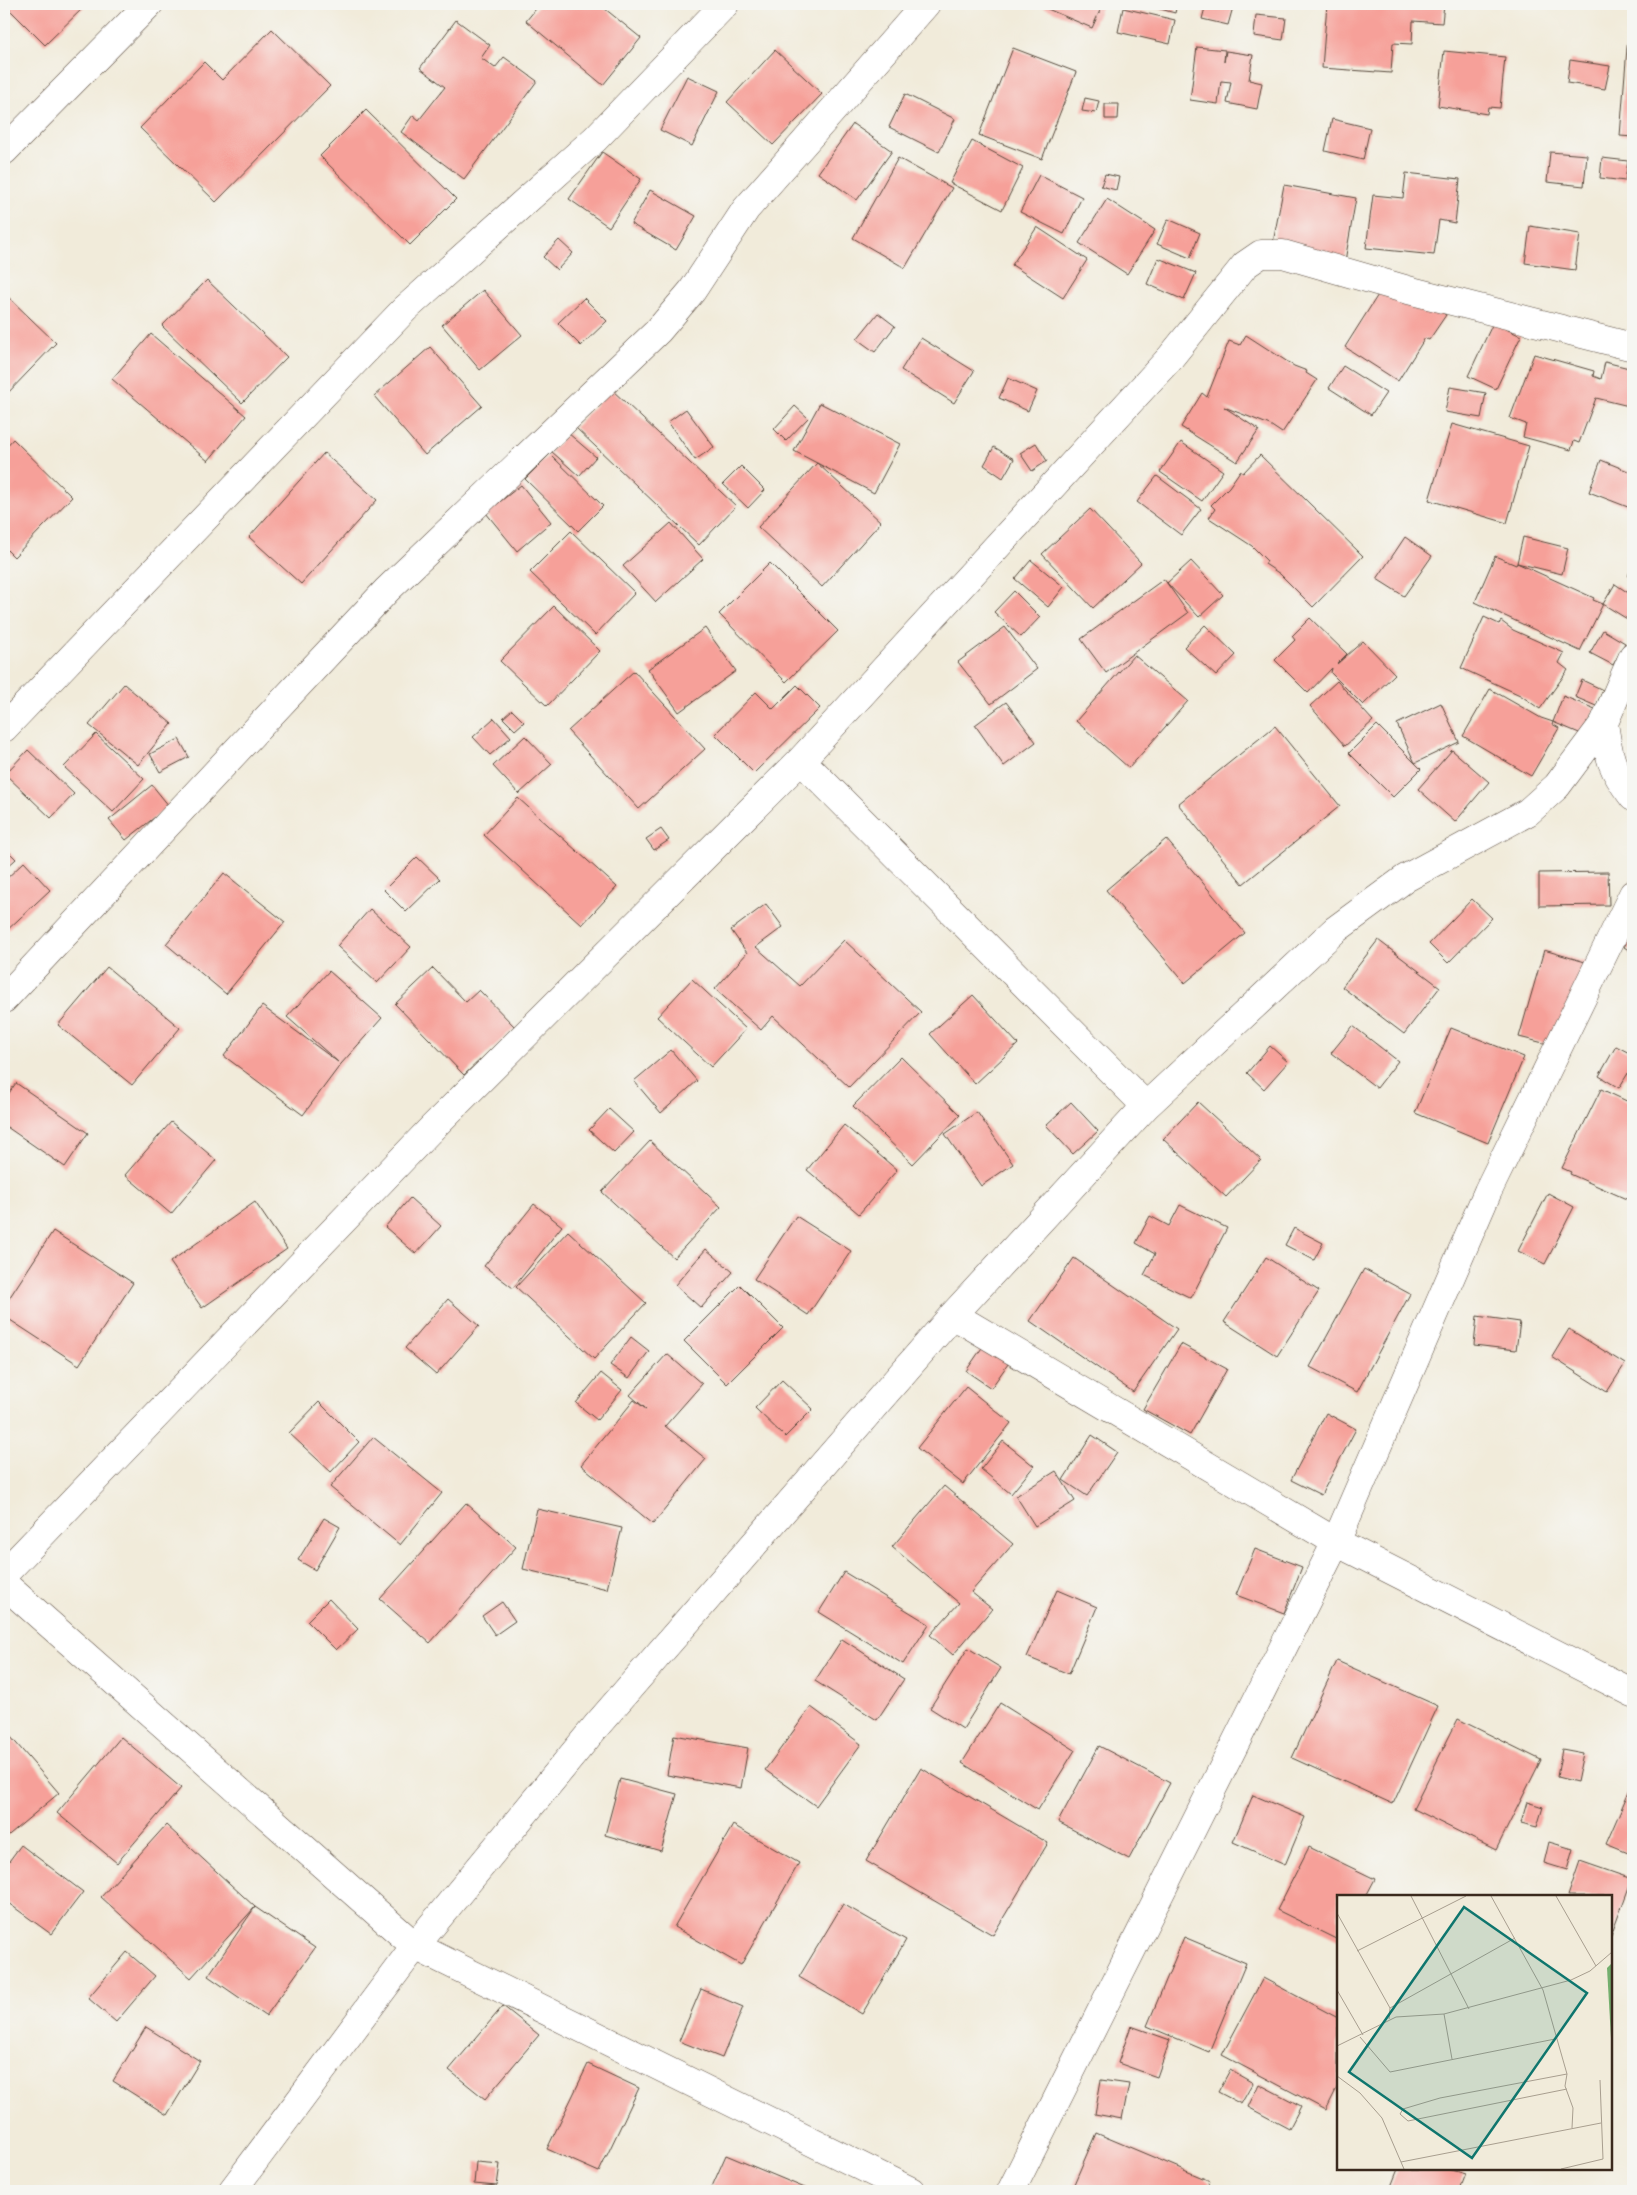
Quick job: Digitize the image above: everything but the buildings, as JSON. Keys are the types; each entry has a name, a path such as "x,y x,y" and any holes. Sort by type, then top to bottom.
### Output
{"street":[{"path":"4,150 149,4"},
{"path":"4,728 405,309 595,139 725,4"},
{"path":"4,999 387,590 658,331 692,291 746,209 926,4"},
{"path":"4,1574 433,1127 801,760 1170,358 1245,265 1262,254 1283,254 1408,290 1633,347"},
{"path":"232,2191 415,1946 605,1717 953,1315 1146,1106 1336,930 1406,878 1528,812 1557,786 1604,723 1633,656"},
{"path":"1604,723 1608,752 1616,776 1633,797"},
{"path":"801,760 1146,1106"},
{"path":"1011,2191 1336,1542 1488,1191 1633,894"},
{"path":"953,1315 1336,1542 1633,1693"},
{"path":"4,1584 415,1946 911,2191"}]}
